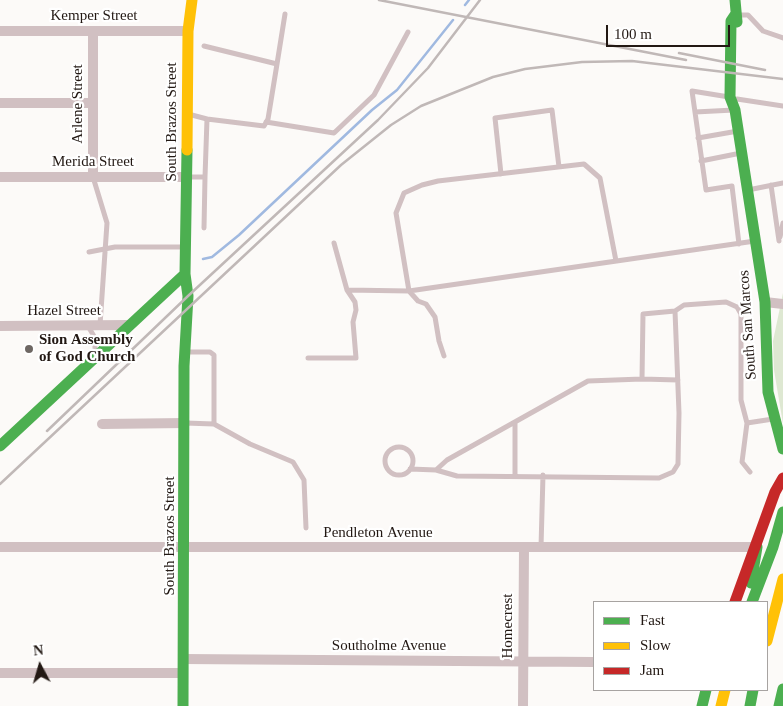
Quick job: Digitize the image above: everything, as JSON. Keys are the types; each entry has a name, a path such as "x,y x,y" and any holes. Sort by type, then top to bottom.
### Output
{"main road":[{"name":"South Brazos Street","path":"183,0 188,31"},
{"name":"South Brazos Street","path":"183,706 185,548 184,366 188,296 185,274 188,31 192,0"},
{"name":"South San Marcos","path":"735,0 735,15 730,21 734,102 755,241 775,303 766,375 774,419 783,449"},
{"name":"South Brazos Street","path":"184,366 180,348 181,285 185,274"},
{"path":"0,446 185,274"},
{"path":"735,601 757,547 775,492 783,478"},
{"path":"750,601 757,547 770,534 783,496"},
{"path":"750,601 773,547 783,512"},
{"path":"768,637 783,579"},
{"path":"779,706 783,688"},
{"path":"702,706 706,691"},
{"path":"721,706 725,691"},
{"path":"734,706 736,691"},
{"path":"750,706 754,691"}],"street":[{"name":"Kemper Street","path":"0,31 188,31"},
{"name":"Arlene Street","path":"93,31 93,178"},
{"path":"0,103 93,103"},
{"name":"Merida Street","path":"0,177 187,177"},
{"name":"Hazel Street","path":"0,326 129,325"},
{"path":"102,424 185,423"},
{"name":"Homecrest","path":"523,706 524,547"},
{"name":"Pendleton Avenue","path":"0,548 757,547"},
{"name":"Southolme Avenue","path":"183,659 593,662"},
{"path":"0,673 183,673"}],"lane":[{"path":"187,114 207,119 264,126 285,14"},
{"path":"735,15 748,15 763,31 783,38"},
{"path":"266,122 334,133 374,95 408,32"},
{"path":"204,46 277,64"},
{"path":"739,244 732,186 706,190 692,90 734,102 783,106"},
{"path":"695,112 734,102"},
{"path":"501,174 495,118 552,110 559,167"},
{"path":"204,228 207,119"},
{"path":"698,138 738,131"},
{"path":"701,161 742,152"},
{"path":"444,356 435,317 426,304 418,300 409,291 396,213 404,193 422,185 438,181 584,164 600,178 616,261"},
{"path":"187,177 205,177"},
{"path":"93,178 97,194 104,207 107,248 102,276 100,326"},
{"path":"747,190 783,183"},
{"path":"772,185 779,241 783,223"},
{"path":"347,290 409,291 755,241"},
{"path":"308,358 356,358 353,322 356,310 355,302 347,290 334,242"},
{"path":"89,252 107,248 186,247"},
{"path":"642,379 643,314 676,311 684,305 726,302 737,307 742,314 742,400 747,422 742,462 750,472"},
{"path":"410,469 412,456 407,450 394,448 387,454 385,463 389,471 398,475 410,469 436,470 456,476 543,475 659,478 673,472 678,464 676,311"},
{"path":"87,326 95,338 94,358"},
{"path":"186,352 210,352 214,355 214,424"},
{"path":"436,470 447,460 588,381 678,380"},
{"path":"747,422 774,419"},
{"path":"515,422 516,475"},
{"path":"185,423 214,424 250,444 293,462 304,480 306,528"},
{"path":"541,547 543,475"}],"green space":[{"path":"783,293 783,424 774,370 773,341"}],"waterway":[{"path":"465,5 469,0"},
{"path":"203,259 212,257 239,235 372,110 397,90 453,20"}],"railway":[{"path":"379,0 686,60"},
{"path":"47,431 188,296 378,120 428,68 480,0"},
{"path":"679,53 765,70"},
{"path":"0,484 341,165 391,125 421,106 493,77 525,69 582,62 632,61 783,79"}],"traffic: fast":[{"path":"735,0 737,22"},
{"path":"735,15 731,21 730,97 735,110 765,302 768,392 783,449"},
{"path":"183,706 184,366 188,296 185,274 187,150"},
{"path":"0,446 185,274"},
{"path":"752,601 773,547 783,512"},
{"path":"751,583 757,547"},
{"path":"779,706 783,689"},
{"path":"702,706 706,691"},
{"path":"750,706 753,691"}],"traffic: slow":[{"path":"187,150 188,31 192,0"},
{"path":"768,637 783,579"},
{"path":"721,706 725,691"}],"traffic: jam":[{"path":"735,601 775,492 783,478"}],"place":[{"name":"Sion Assembly of God Church","path":"29,349"}]}
